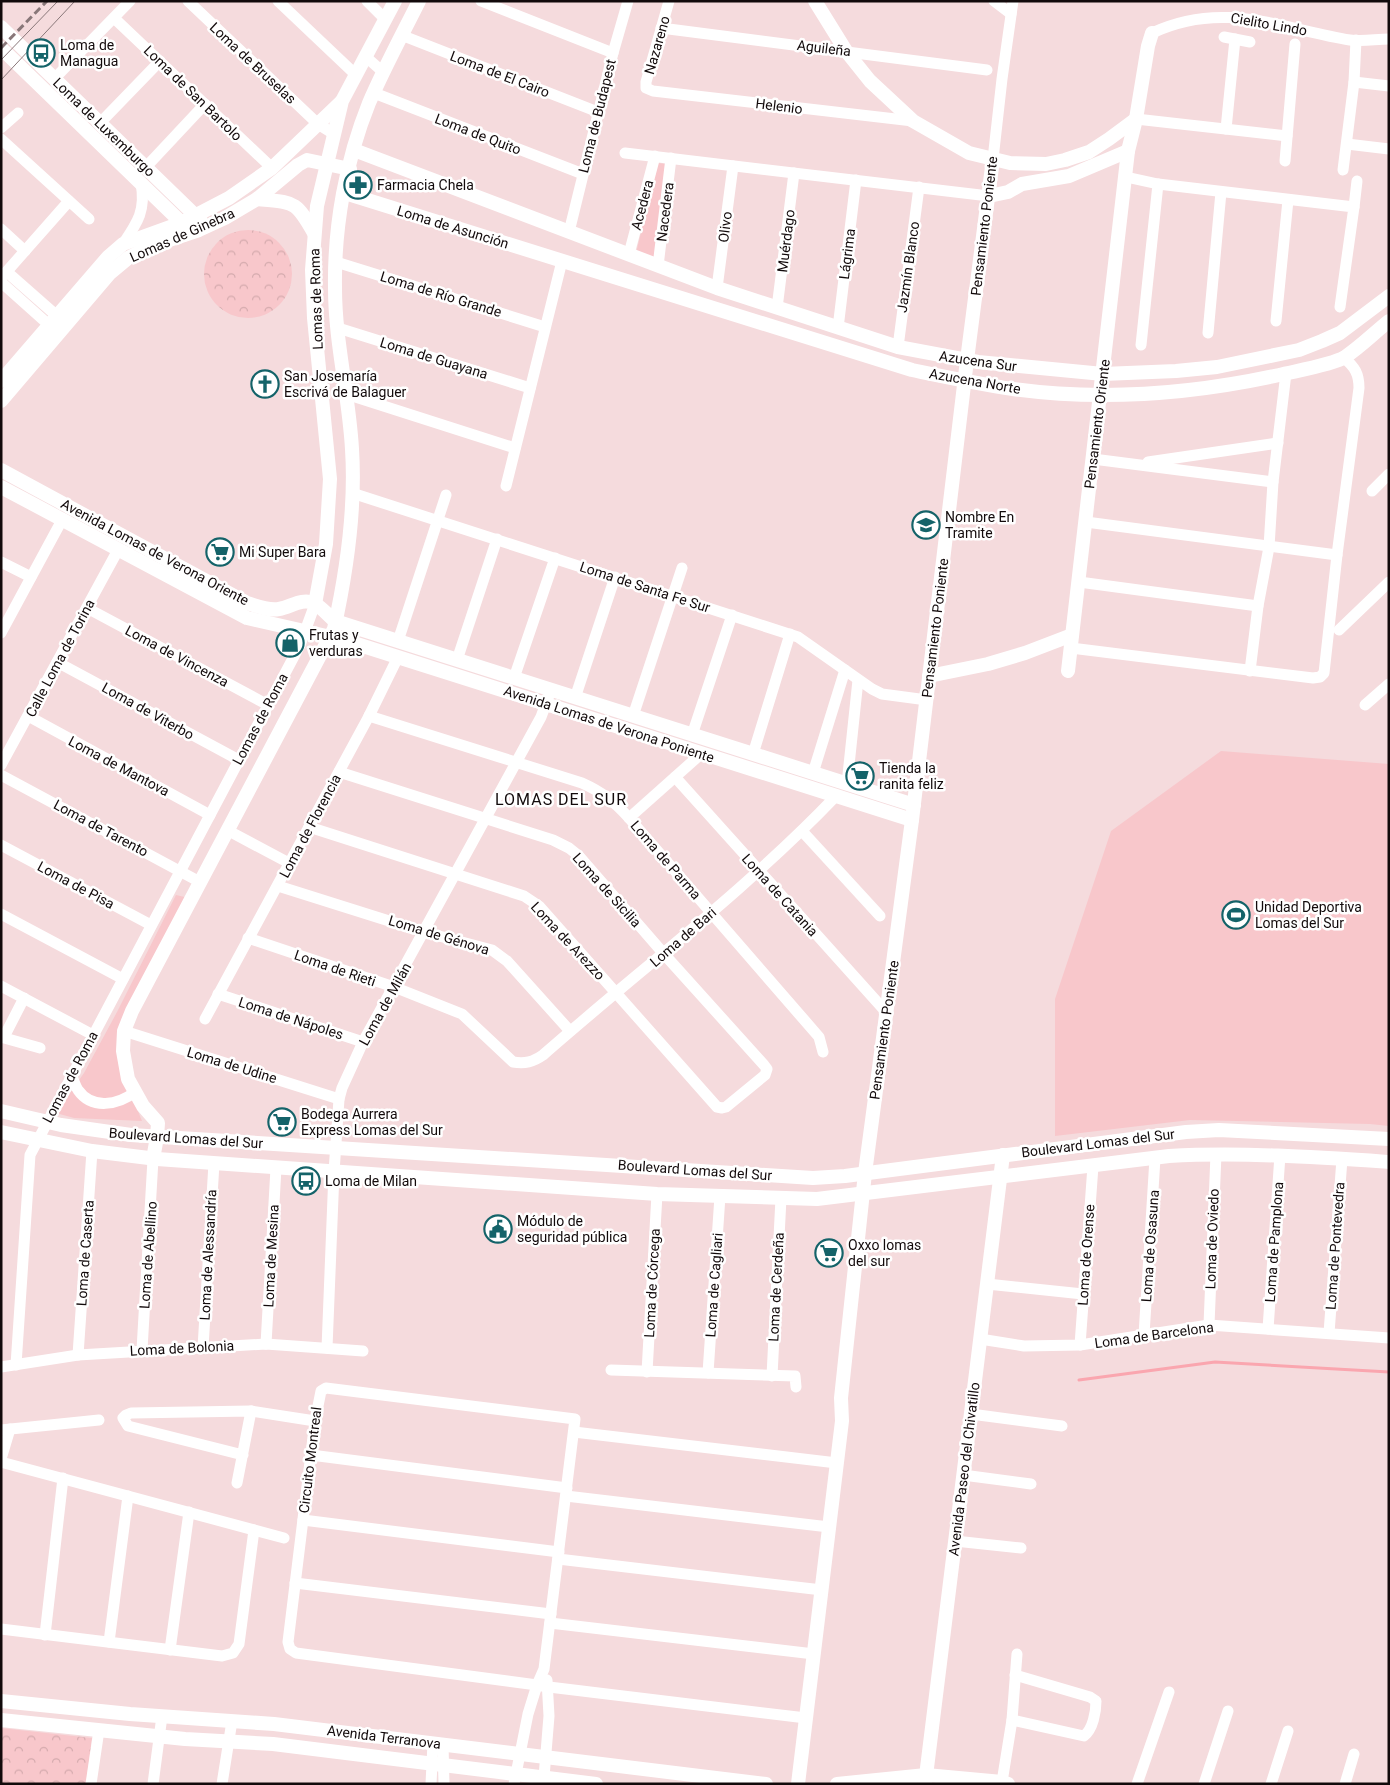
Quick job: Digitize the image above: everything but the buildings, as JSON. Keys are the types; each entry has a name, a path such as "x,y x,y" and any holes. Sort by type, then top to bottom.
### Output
{"street":[{"path":"54,79 130,1"},
{"name":"Loma de Bruselas","path":"188,1 318,124 334,134"},
{"path":"278,1 356,75"},
{"path":"368,1 386,18"},
{"name":"Lomas de Roma","path":"16,1364 30,1154 300,646 314,604 326,544 330,479 314,318 312,270 317,206 342,101 395,1"},
{"name":"Lomas de Roma","path":"158,1137 158,1123 142,1106 128,1079 124,1051 124,1032 132,1010 336,622 351,532 352,493 352,449 335,287 339,222 354,150 374,93 419,1"},
{"path":"481,1 613,53"},
{"name":"Loma de Budapest","path":"569,232 613,53 628,1"},
{"name":"Nazareno","path":"646,88 669,1"},
{"path":"815,1 846,51 870,81 913,121 969,153 1027,164 1046,164 1089,152 1136,119 1287,136"},
{"path":"994,1 1011,14"},
{"name":"Pensamiento Poniente","path":"862,1195 914,805 964,381 1013,1"},
{"name":"Cielito Lindo","path":"1152,33 1170,24 1199,18 1237,16 1356,40 1389,39"},
{"name":"Loma de San Bartolo","path":"114,18 272,168"},
{"name":"Loma de Luxemburgo","path":"1,28 208,226"},
{"name":"Aguileña","path":"661,28 987,70"},
{"name":"Pensamiento Oriente","path":"1068,671 1128,151 1152,33"},
{"name":"Loma de El Cairo","path":"401,35 598,112"},
{"path":"1226,129 1230,38 1250,42"},
{"path":"1343,170 1348,144 1356,40"},
{"path":"1284,161 1295,44"},
{"name":"Loma de Luxemburgo","path":"1,48 187,228"},
{"path":"365,56 383,72"},
{"path":"100,123 160,61"},
{"path":"1354,82 1389,86"},
{"name":"Helenio","path":"646,88 653,91 913,121"},
{"path":"56,101 66,90"},
{"name":"Loma de Quito","path":"374,93 583,174"},
{"path":"123,244 187,228 196,216 229,198 272,168 342,101"},
{"path":"146,166 205,104"},
{"path":"1,128 18,113"},
{"path":"1,139 89,219"},
{"path":"1348,144 1389,149"},
{"name":"Azucena Sur","path":"354,150 717,288 838,328 898,347 1008,366 1103,374 1217,367 1299,350 1340,333 1389,296"},
{"path":"625,153 989,196 1008,192 1022,184 1069,176 1128,151"},
{"name":"Acedera","path":"629,254 655,156"},
{"name":"Nacedera","path":"658,266 671,158"},
{"name":"Lomas de Ginebra","path":"1,401 110,274 128,258 187,228 208,226 257,199 298,164 307,160 350,169"},
{"name":"Olivo","path":"717,288 733,166"},
{"name":"Muérdago","path":"778,308 794,173"},
{"path":"1126,177 1158,184 1354,207"},
{"name":"Lágrima","path":"838,328 856,180"},
{"path":"1340,307 1357,181"},
{"path":"1,382 108,257 123,244 139,218 143,207 141,183"},
{"path":"1141,345 1158,184"},
{"name":"Jazmín Blanco","path":"898,347 919,188"},
{"path":"1208,333 1222,192"},
{"name":"Loma de Asunción","path":"345,193 562,260"},
{"path":"257,199 286,202 295,205 302,211 314,233"},
{"path":"1276,321 1288,200"},
{"path":"53,320 3,277 68,201"},
{"path":"1,229 25,251"},
{"path":"506,486 562,260"},
{"name":"Azucena Norte","path":"562,260 903,368 964,381 1052,393 1130,394 1185,390 1251,381 1344,358 1389,321"},
{"name":"Loma de Río Grande","path":"336,262 545,327"},
{"name":"Loma de Guayana","path":"338,328 530,388"},
{"path":"929,676 988,664 1025,652 1072,642 1250,671 1313,678 1320,677 1324,672 1359,388 1359,376 1344,358"},
{"path":"1250,671 1268,547 1273,482 1286,373"},
{"path":"346,394 515,448"},
{"path":"1134,464 1278,442"},
{"path":"1093,459 1273,482"},
{"name":"Avenida Lomas de Verona Oriente","path":"1,470 247,603 269,610 306,601 314,604"},
{"path":"1372,491 1389,474"},
{"name":"Avenida Lomas de Verona Oriente","path":"1,487 237,614 305,631"},
{"name":"Loma de Santa Fe Sur","path":"352,493 790,634 798,637 858,680 882,694 926,700"},
{"path":"398,641 446,495"},
{"path":"1,632 62,520"},
{"path":"1086,522 1337,555"},
{"path":"457,660 496,539"},
{"name":"Calle Loma de Torina","path":"1,766 118,550"},
{"path":"514,678 555,558"},
{"path":"1,562 31,577"},
{"path":"633,716 682,568"},
{"path":"575,698 615,578"},
{"path":"1078,582 1258,606"},
{"path":"1339,630 1389,582"},
{"name":"Avenida Lomas de Verona Poniente","path":"314,604 336,622 914,805"},
{"name":"Loma de Vincenza","path":"87,608 268,705"},
{"path":"692,735 732,615"},
{"name":"Avenida Lomas de Verona Poniente","path":"305,631 330,636 398,657 912,820"},
{"path":"753,754 790,634"},
{"name":"Loma de Florencia","path":"205,1019 369,716 398,657"},
{"name":"Loma de Viterbo","path":"57,662 239,760"},
{"path":"813,773 845,670"},
{"path":"846,784 858,680"},
{"path":"1366,706 1389,684"},
{"name":"Loma de Milán","path":"327,1348 334,1172 342,1088 363,1042 541,717 551,690"},
{"name":"Loma de Mantova","path":"28,716 210,815"},
{"name":"Loma de Parma","path":"369,716 596,789 616,802 819,1038 823,1052"},
{"path":"629,818 702,753"},
{"name":"Loma de Sicilia","path":"339,772 553,840 569,848 579,856 767,1069"},
{"name":"Loma de Tarento","path":"1,774 200,882"},
{"name":"Loma de Catania","path":"675,777 886,1013"},
{"name":"Loma de Bari","path":"520,1063 535,1061 664,954 802,831 836,796"},
{"name":"Loma de Arezzo","path":"309,827 524,896 531,900 617,993 717,1106 726,1107 765,1075 767,1069"},
{"path":"227,830 289,863"},
{"path":"802,831 880,916"},
{"name":"Loma de Pisa","path":"1,845 151,925"},
{"name":"Loma de Génova","path":"278,886 424,932 492,950 500,955 570,1031"},
{"path":"1,914 123,979"},
{"name":"Loma de Rieti","path":"248,938 394,987 462,1014 514,1062 520,1063"},
{"path":"1,986 93,1035"},
{"name":"Loma de Nápoles","path":"218,994 363,1042"},
{"path":"24,998 3,1037 40,1048"},
{"name":"Loma de Udine","path":"124,1032 340,1098"},
{"path":"72,1075 79,1091 92,1101 110,1104 124,1100 135,1092"},
{"name":"Boulevard Lomas del Sur","path":"1,1111 93,1131 158,1137 813,1178 1203,1131 1239,1131 1389,1139"},
{"name":"Boulevard Lomas del Sur","path":"1,1132 92,1151 153,1159 657,1194 817,1199 1155,1158 1216,1154 1280,1155 1389,1162"},
{"path":"153,1159 158,1137"},
{"path":"1372,1161 1373,1138"},
{"name":"Loma de Caserta","path":"78,1355 92,1151"},
{"name":"Loma de Oviedo","path":"1209,1325 1216,1154"},
{"name":"Avenida Paseo del Chivatillo","path":"925,1779 1003,1155"},
{"name":"Loma de Pamplona","path":"1268,1329 1280,1155"},
{"name":"Loma de Osasuna","path":"1144,1335 1155,1158"},
{"name":"Loma de Abellino","path":"142,1350 153,1159"},
{"name":"Loma de Pontevedra","path":"1329,1333 1342,1159"},
{"name":"Loma de Alessandría","path":"203,1348 214,1163"},
{"name":"Loma de Orense","path":"1080,1345 1093,1166"},
{"name":"Loma de Mesina","path":"266,1344 276,1168"},
{"name":"Loma de Córcega","path":"647,1372 657,1194"},
{"path":"798,1784 842,1421 841,1398 862,1195"},
{"name":"Loma de Cagliari","path":"708,1374 720,1196"},
{"name":"Loma de Cerdeña","path":"772,1376 781,1198"},
{"path":"987,1284 1083,1294"},
{"name":"Loma de Barcelona","path":"980,1339 1024,1346 1080,1345 1209,1325 1389,1338"},
{"name":"Loma de Bolonia","path":"1,1367 78,1355 266,1344 363,1351"},
{"path":"611,1370 795,1376 796,1387"},
{"name":"Circuito Montreal","path":"574,1432 575,1419 333,1388 326,1388 320,1391 314,1421 288,1642 290,1649 296,1653 549,1687 806,1718"},
{"path":"243,1455 128,1426 123,1418 131,1414 251,1411 314,1421"},
{"path":"237,1484 251,1411"},
{"path":"971,1414 1062,1426"},
{"path":"99,1420 6,1430 1,1460 284,1538"},
{"path":"515,1779 528,1714 544,1669 574,1432 837,1463"},
{"path":"310,1455 829,1527"},
{"path":"963,1475 1032,1484"},
{"path":"45,1635 63,1478"},
{"path":"109,1642 128,1496"},
{"path":"170,1650 190,1512"},
{"path":"303,1520 558,1556 822,1590"},
{"path":"1,1629 222,1656 234,1653 239,1644 254,1530"},
{"path":"955,1541 1021,1548"},
{"path":"295,1583 814,1654"},
{"path":"837,1784 925,1779 1005,1783 1017,1654"},
{"path":"544,1669 549,1687 549,1716 544,1778"},
{"path":"1012,1720 1084,1736 1088,1732 1096,1708 1096,1701 1090,1697 1015,1675"},
{"path":"1137,1784 1169,1692"},
{"name":"Avenida Terranova","path":"1,1700 162,1716 274,1724 766,1784"},
{"path":"1204,1784 1228,1711"},
{"path":"154,1784 162,1716"},
{"name":"Avenida Terranova","path":"1,1720 160,1736 273,1744 438,1764 515,1779 544,1778 596,1784"},
{"path":"222,1784 232,1720"},
{"path":"91,1784 99,1730"},
{"path":"1271,1784 1288,1731"},
{"path":"438,1744 438,1764 444,1784"},
{"path":"1345,1784 1354,1754"},
{"path":"431,1784 438,1764"}],"green space":[{"path":"658,163 666,164 655,259 636,253"},
{"path":"248,230 265,234 279,243 288,257 292,274 288,291 279,305 265,314 248,318 231,314 217,305 208,291 204,274 208,257 217,243 231,234"},
{"name":"Unidad Deportiva Lomas del Sur","path":"1221,751 1389,764 1389,1126 1190,1120 1055,1136 1055,999 1111,831"},
{"path":"176,895 189,898 120,1030 120,1067 142,1121 74,1118 56,1113 84,1073"},
{"path":"1,1728 92,1738 86,1784 1,1784"}],"waterway":[{"path":"1079,1380 1215,1362 1389,1372"}],"tram line":[{"path":"1,60 58,1"},
{"path":"1,80 75,1"}],"railway":[{"path":"1,48 47,1"}],"place":[{"name":"Loma de Managua","path":"41,53"},
{"name":"Farmacia Chela","path":"358,185"},
{"name":"San Josemaría Escrivá de Balaguer","path":"265,384"},
{"name":"Nombre En Tramite","path":"926,525"},
{"name":"Mi Super Bara","path":"220,552"},
{"name":"Frutas y verduras","path":"290,643"},
{"name":"Tienda la ranita feliz","path":"860,776"},
{"name":"Unidad Deportiva Lomas del Sur","path":"1236,915"},
{"name":"Bodega Aurrera Express Lomas del Sur","path":"282,1122"},
{"name":"Loma de Milan","path":"306,1181"},
{"name":"Módulo de seguridad pública","path":"498,1229"},
{"name":"Oxxo lomas del sur","path":"829,1253"}],"district":[{"name":"LOMAS DEL SUR","path":"561,799"}]}
